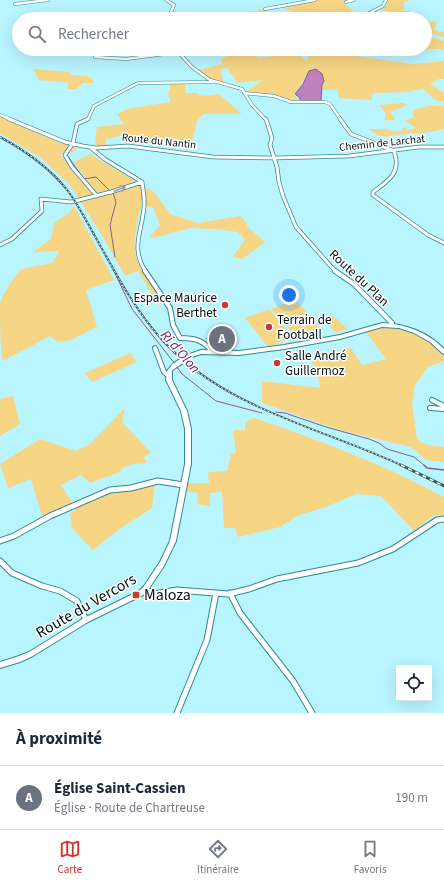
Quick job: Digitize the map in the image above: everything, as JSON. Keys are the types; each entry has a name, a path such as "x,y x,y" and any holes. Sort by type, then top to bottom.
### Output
{"main road":[{"path":"169,376 174,366 189,356 201,352 247,352 284,347 340,337 382,325 392,325 428,338 444,352"},
{"name":"Route du Vercors","path":"0,665 31,654 86,620 138,595 145,589 162,564 173,541 188,456 188,429 184,411 169,380 169,376"}],"street":[{"path":"19,0 15,4 48,0"},
{"path":"166,0 174,5 171,12"},
{"path":"265,9 315,0"},
{"path":"346,2 354,0"},
{"path":"371,12 383,6 386,0"},
{"path":"95,57 126,59 151,56"},
{"path":"180,56 213,82"},
{"path":"97,196 72,167 65,155 72,144 76,127 78,124 88,119 94,106 134,84 142,82 213,82 241,88 244,93 274,96 291,102 320,102 330,104 351,134 394,151 396,166 395,173 390,180 373,192 374,195 428,235 444,243"},
{"name":"Route du Plan","path":"244,93 252,105 266,119 269,125 272,138 270,145 275,158 283,196 296,227 333,270 354,284 392,323 392,325"},
{"name":"Route du Nantin","path":"0,115 72,144 91,148 128,146 213,157 275,158"},
{"name":"Chemin de Larchat","path":"275,158 349,156 419,147 444,147"},
{"path":"91,148 111,163 142,182"},
{"path":"0,245 12,239 42,211 41,199 68,203 142,182"},
{"path":"142,182 144,207 137,238 140,263 170,308 173,325 180,338 197,339 210,348 212,352"},
{"path":"155,348 164,372 169,376"},
{"path":"432,400 444,406"},
{"path":"430,408 444,409"},
{"path":"0,541 14,536 50,516 96,494 110,490 131,488 158,481 184,485"},
{"path":"145,589 154,594 176,590 230,593 250,589 276,579 358,563 393,549 437,520 444,519"},
{"path":"0,561 12,573 60,592 77,601 86,620"},
{"path":"177,713 207,640 216,593"},
{"path":"230,593 232,600 242,616 303,695 312,713"}],"shaded area":[{"path":"318,0 352,0 342,2 354,11 292,12 281,6"},
{"path":"388,0 410,0 404,2 404,11 410,12 392,12 381,10 385,7"},
{"path":"272,7 274,8 265,11 266,12 253,12"},
{"path":"432,21 435,21 437,23 434,30 442,33 444,31 444,37 432,34"},
{"path":"432,37 444,41 444,50 432,49"},
{"path":"228,56 256,56 258,58 274,56 301,56 306,61 308,56 355,56 414,64 444,61 444,79 439,79 430,84 444,93 444,101 441,102 434,99 424,89 410,92 373,93 371,100 339,98 337,90 321,90 324,81 318,71 312,70 313,67 294,94 300,101 291,101 276,96 245,92 263,80 238,83 227,68 220,69 224,83 212,81 199,70 223,64 220,59"},
{"path":"33,69 70,72 71,75 87,76 93,79 93,83 83,83 76,89 67,89 69,83 39,80"},
{"path":"316,69 322,74 324,81 322,85 321,101 301,101 295,94 303,84 309,71"},
{"path":"170,84 185,84 186,93 196,93 202,96 219,94 242,114 203,114 197,121 192,142 121,136 106,139 105,145 96,146 95,142 97,127 124,124 117,114 127,109 170,102 168,92 170,91"},
{"path":"402,103 408,105 390,112 396,120 384,120 386,114 379,105"},
{"path":"429,106 444,106 444,129 423,133 392,135 388,137 378,135 368,129 386,129 393,131 392,132 401,131 404,127 407,130 416,128 405,121 414,117 412,114 415,109"},
{"path":"0,116 59,142 76,147 76,150 72,152 60,154 91,191 95,193 74,162 90,154 154,192 170,214 198,223 240,216 247,223 247,226 265,242 242,259 233,257 245,240 238,232 190,228 154,238 150,236 160,225 153,207 141,206 135,235 135,253 143,272 164,302 158,305 138,271 125,276 103,237 70,185 40,157 0,133"},
{"path":"74,206 114,280 86,290 97,327 71,340 58,342 50,336 3,361 0,304 3,296 21,269 52,263 59,251 33,252 51,239 54,223 68,214"},
{"name":"Terrain de Football","path":"295,299 319,327 296,336 271,309"},
{"name":"Terrain de Football","path":"269,309 293,337 268,347 245,318"},
{"path":"334,316 347,329 336,333 323,320"},
{"path":"387,327 409,332 432,343 444,356 444,361 428,367 415,385 412,404 417,439 427,445 444,447 444,462 426,460 411,447 340,430 262,403 262,381 321,388 312,362 327,353 351,348 362,365 386,359 366,332"},
{"path":"130,353 137,362 92,382 85,373"},
{"path":"13,396 20,424 0,436 0,399"},
{"path":"125,408 122,422 151,453 144,457 147,463 133,464 122,468 120,472 90,483 81,475 61,485 73,504 43,519 31,479 8,488 0,464 40,439 76,451 90,444"},
{"path":"254,418 350,453 421,485 444,497 444,516 434,515 414,531 381,496 356,494 326,507 299,515 280,527 238,537 235,528 224,528 222,492 210,493 210,506 197,504 198,493 185,491 188,483 209,483 208,472 227,471 231,454 236,452 233,430 245,430 245,423"},
{"path":"155,485 152,508 118,530 93,550 71,527 72,523 69,514 76,510 75,506 109,493"}],"waterway":[{"name":"Ri d'Olon","path":"67,155 84,179 96,177 109,190"},
{"name":"Ri d'Olon","path":"113,193 116,202 110,225 115,257"},
{"name":"Ri d'Olon","path":"113,269 132,309 175,364"},
{"name":"Ri d'Olon","path":"177,367 182,374 216,401 262,413"},
{"name":"Ri d'Olon","path":"276,412 285,413 326,427 369,439 379,443 387,449 414,457 425,466"},
{"name":"Ri d'Olon","path":"425,466 427,468 444,470"}],"railway":[{"path":"0,137 19,148 45,167 68,191 119,279 144,318 164,342 189,365 217,385 246,401 403,466"},
{"path":"401,465 444,486"}],"place":[{"name":"Espace Maurice Berthet","path":"225,305"},
{"name":"Terrain de Football","path":"269,327"},
{"name":"Église Saint-Cassien","path":"222,339"},
{"name":"Salle André Guillermoz","path":"277,363"},
{"name":"Maloza","path":"136,595"}]}
